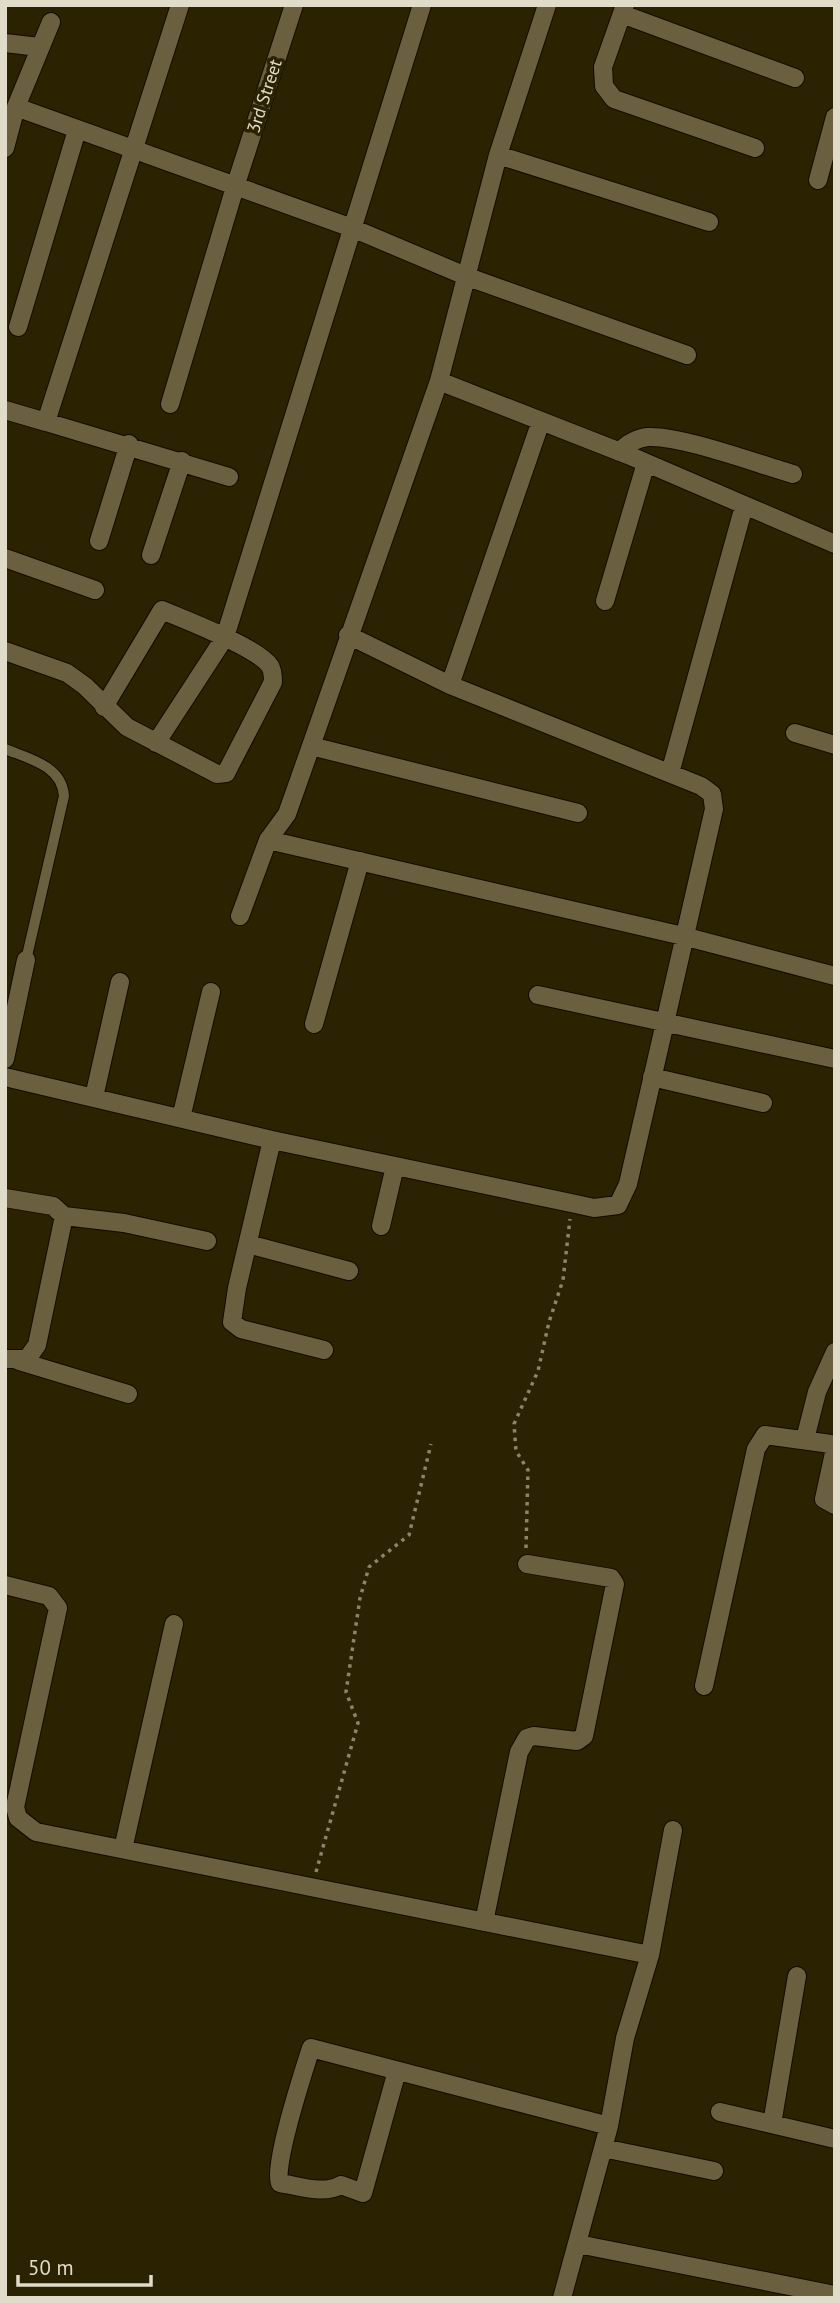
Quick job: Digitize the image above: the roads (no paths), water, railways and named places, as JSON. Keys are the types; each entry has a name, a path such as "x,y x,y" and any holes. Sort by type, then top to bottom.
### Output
{"street":[{"path":"46,422 180,5"},
{"name":"3rd Street","path":"170,404 293,5"},
{"path":"156,743 225,637 422,5"},
{"path":"240,916 268,839 286,814 439,381 498,155 547,5"},
{"path":"755,148 614,99 604,86 603,67 623,10 795,78"},
{"path":"6,140 16,107 51,22"},
{"path":"5,43 39,47"},
{"path":"16,107 352,228 468,277 687,355"},
{"path":"818,180 835,117"},
{"path":"18,327 77,130"},
{"path":"498,155 709,222"},
{"path":"439,381 646,463 835,544"},
{"path":"5,410 130,444 229,477"},
{"path":"450,685 541,421"},
{"path":"619,452 633,441 648,437 671,440 793,474"},
{"path":"99,541 130,444"},
{"path":"151,555 182,461"},
{"path":"605,601 646,463"},
{"path":"670,773 744,506"},
{"path":"5,558 95,590"},
{"path":"5,651 67,673 86,686 104,708 127,727 217,774 226,773 273,682 270,667 225,637 162,610 104,708"},
{"path":"5,1077 272,1140 594,1208 618,1205 628,1184 714,809 712,794 701,786 670,773 450,685 348,635"},
{"path":"795,733 835,745"},
{"path":"311,746 578,813"},
{"path":"268,839 683,936 835,976"},
{"path":"314,1024 360,861"},
{"path":"5,1059 26,960"},
{"path":"94,1097 120,982"},
{"path":"181,1118 211,992"},
{"path":"538,995 665,1020 835,1059"},
{"path":"652,1077 763,1102"},
{"path":"272,1140 231,1316 235,1326 324,1350"},
{"path":"381,1226 395,1166"},
{"path":"5,1198 53,1206 64,1216 124,1223 206,1241"},
{"path":"12,1360 27,1359 37,1346 64,1216"},
{"path":"248,1244 349,1271"},
{"path":"805,1439 817,1392 835,1352"},
{"path":"12,1360 128,1394"},
{"path":"704,1686 756,1449 765,1435 831,1444 834,1453 824,1499 835,1504"},
{"path":"484,1922 519,1752 527,1738 534,1736 577,1741 584,1736 615,1584 605,1577 527,1564"},
{"path":"5,1585 50,1596 58,1608 15,1807 18,1818 36,1832 650,1955"},
{"path":"122,1849 174,1624"},
{"path":"562,2298 609,2126 625,2038 650,1955 673,1830"},
{"path":"772,2124 797,1976"},
{"path":"397,2071 363,2193 341,2186 333,2190 323,2190 280,2183 278,2171 286,2135 311,2048 609,2126"},
{"path":"720,2112 835,2139"},
{"path":"603,2148 714,2171"},
{"path":"578,2244 812,2294 835,2295"}],"lane":[{"path":"5,749 55,772 63,781 64,796 26,960"}]}
